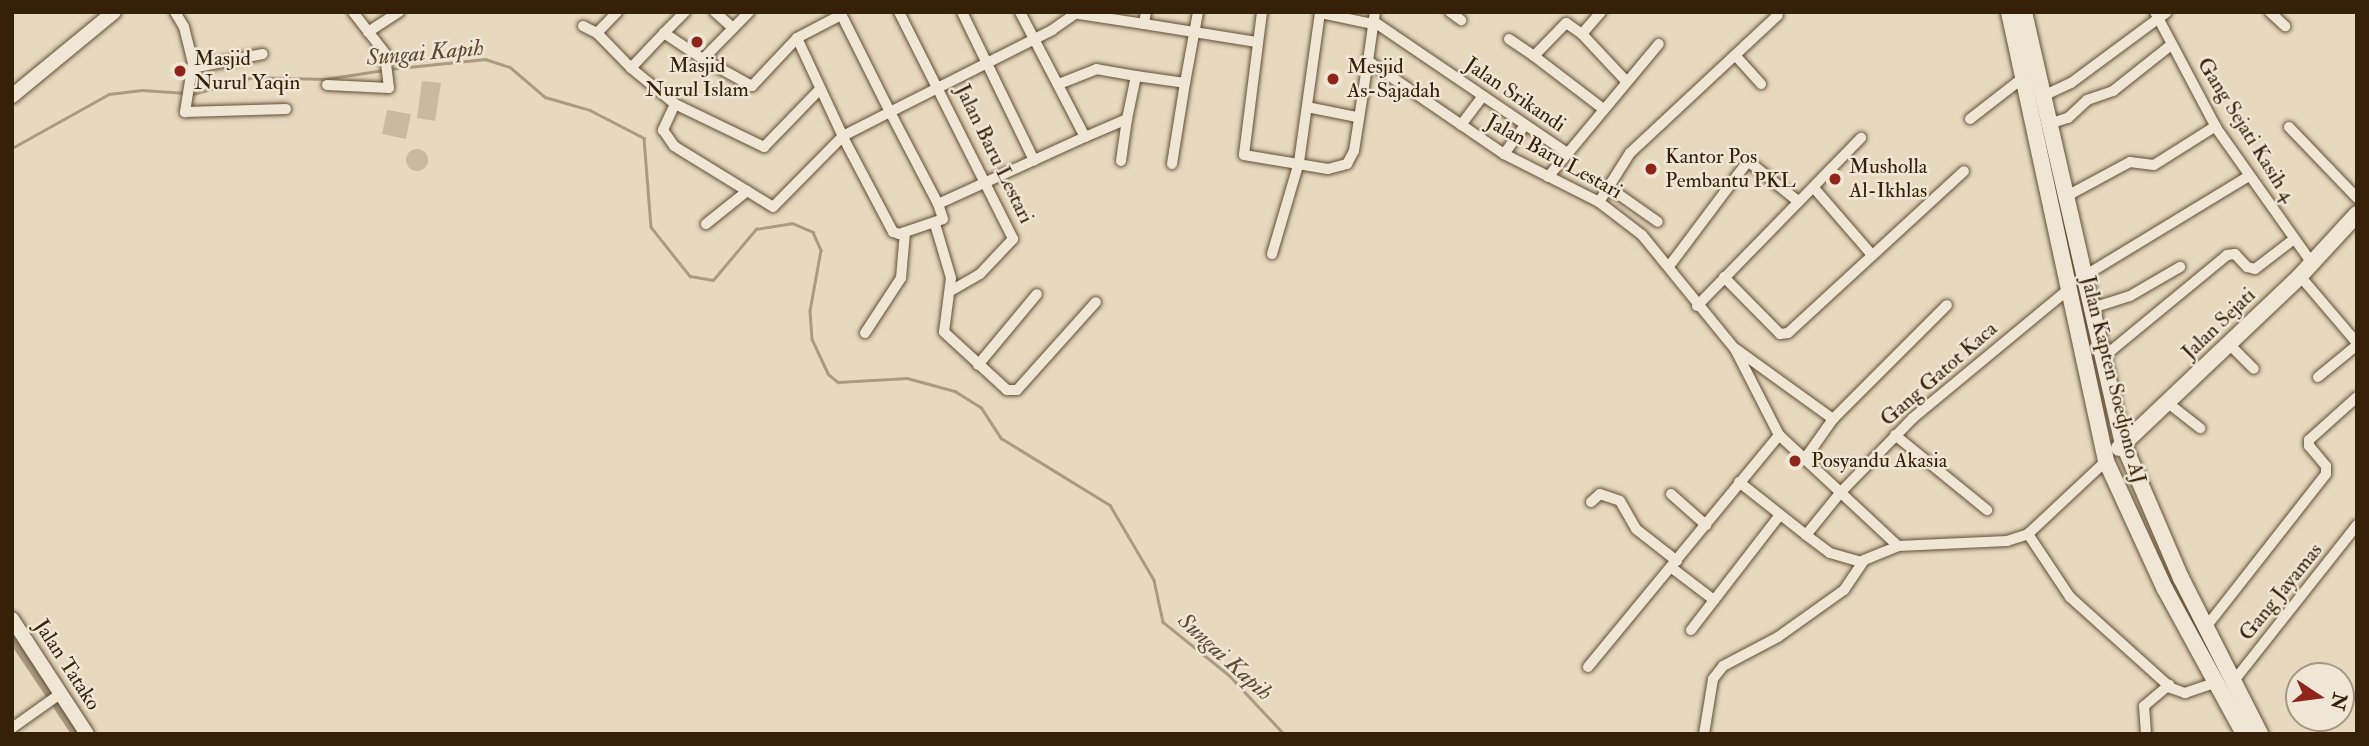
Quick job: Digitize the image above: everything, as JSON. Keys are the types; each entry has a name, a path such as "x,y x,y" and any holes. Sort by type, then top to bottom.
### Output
{"main road":[{"name":"Jalan Kapten Soedjono AJ","path":"2009,12 2106,461 2165,589 2225,682"},
{"name":"Jalan Kapten Soedjono AJ","path":"2024,12 2081,278 2123,443 2206,627 2225,682 2244,723 2260,734"},
{"name":"Jalan Sejati","path":"2106,461 2300,276 2357,214"}],"street":[{"path":"12,96 114,12"},
{"path":"175,12 187,37 192,68 186,86 184,110 191,114 286,109"},
{"path":"327,85 385,90 390,82 386,56 353,12"},
{"path":"368,32 399,12"},
{"path":"597,33 617,12"},
{"path":"631,68 685,12"},
{"path":"715,12 733,28"},
{"path":"703,60 749,12"},
{"name":"Jalan Baru Lestari","path":"899,12 940,86 1013,241 980,274 950,290"},
{"path":"962,12 1034,160"},
{"path":"1020,12 1085,137"},
{"path":"1144,24 1146,12"},
{"path":"1172,164 1198,12"},
{"path":"1262,12 1243,152 1248,158 1299,162 1328,169 1347,164 1353,151 1356,117 1368,61 1373,19 1319,12 1299,162 1272,254"},
{"path":"1450,12 1461,20"},
{"path":"1582,34 1601,12"},
{"path":"2043,96 2071,83 2156,16 2167,12"},
{"path":"2270,12 2285,26"},
{"path":"664,33 703,60 752,86 797,38 840,13 944,218 935,224 905,232 893,232 819,90 797,38"},
{"path":"675,104 663,126 667,138 747,191 776,206 843,136 1078,13 1256,42"},
{"path":"1599,202 1630,153 1778,15"},
{"name":"Gang Sejati Kasih 4","path":"2156,16 2216,126 2312,263"},
{"name":"Jalan Srikandi","path":"1373,19 1567,153"},
{"path":"1534,56 1566,23 1582,34 1625,80"},
{"path":"583,26 597,33 631,68 675,104 765,147 819,90"},
{"path":"1509,39 1602,108"},
{"path":"1548,177 1625,80 1659,44"},
{"path":"2049,124 2068,118 2087,100 2113,92 2171,45"},
{"path":"192,68 263,54"},
{"path":"1735,55 1761,84"},
{"name":"Jalan Baru Lestari","path":"1368,61 1504,154 1599,202 1626,221 1670,265 1697,306 1735,349 1779,435 1898,546"},
{"path":"1059,84 1097,69 1185,83"},
{"path":"1121,160 1126,119 1136,76"},
{"path":"1970,119 2024,77"},
{"path":"1461,125 1483,96"},
{"path":"1307,107 1356,117"},
{"path":"938,204 1126,119"},
{"path":"1504,154 1525,125"},
{"path":"2065,197 2130,162 2154,165 2216,126"},
{"path":"2289,127 2357,198"},
{"path":"1697,306 1861,138"},
{"path":"1670,265 1748,161 1799,202"},
{"path":"1724,276 1785,334 1964,172"},
{"path":"2081,278 2249,176"},
{"path":"1607,186 1658,222"},
{"path":"1814,188 1872,255"},
{"path":"706,224 747,191"},
{"path":"935,224 949,267 950,290 944,332 1007,390 1017,390 1097,302"},
{"path":"865,333 901,278 905,232"},
{"path":"2101,359 2227,255 2235,254 2255,269 2294,239"},
{"path":"2089,309 2130,296 2180,267"},
{"path":"2300,276 2357,344 2318,377"},
{"name":"Gang Gatot Kaca","path":"1806,535 1840,493 1895,435 2068,290"},
{"path":"978,365 1037,294"},
{"path":"1804,460 1833,419 1947,305"},
{"path":"2229,344 2254,369"},
{"path":"1735,349 1833,419"},
{"path":"2206,627 2326,474 2326,466 2309,446 2309,440 2357,397"},
{"path":"2168,402 2200,428"},
{"path":"1588,667 1675,565 1779,435"},
{"path":"1895,435 1987,510"},
{"path":"1704,734 1713,679 1723,666 1777,637 1844,590 1862,562 1898,546 2007,541 2028,534 2106,461"},
{"path":"1739,482 1830,553 1862,562"},
{"path":"1591,502 1601,494 1620,501 1636,529 1714,600"},
{"path":"1671,494 1706,525"},
{"path":"1691,630 1780,515"},
{"name":"Gang Jayamas","path":"2225,682 2357,525"},
{"path":"2028,534 2070,597 2168,685 2185,693 2225,682"},
{"name":"Jalan Tatako","path":"12,619 19,640 87,734"},
{"path":"2146,734 2144,706 2168,685"},
{"path":"12,728 60,694"}],"shaded area":[{"path":"422,81 441,83 435,121 417,118"},
{"path":"387,110 411,114 406,139 382,134"},
{"path":"417,149 425,152 428,160 425,168 417,171 409,168 406,160 409,152"}],"waterway":[{"name":"Sungai Kapih","path":"389,69 485,59 510,67 545,97 590,110 644,138 651,227 690,276 713,280 756,229 792,223 813,232 821,250 810,311 812,339 828,374 838,382 907,378 955,391 981,407 1001,438 1110,505 1154,580 1163,622 1229,675 1284,734"},
{"name":"Sungai Kapih","path":"193,94 254,77 325,79 383,70"},
{"name":"Sungai Kapih","path":"12,148 109,94 142,90 186,93"},
{"path":"12,637 77,734"}],"place":[{"name":"Masjid Nurul Islam","path":"697,42"},
{"name":"Masjid Nurul Yaqin","path":"180,71"},
{"name":"Mesjid As-Sajadah","path":"1333,79"},
{"name":"Kantor Pos Pembantu PKL","path":"1651,169"},
{"name":"Musholla Al-Ikhlas","path":"1835,179"},
{"name":"Posyandu Akasia","path":"1795,461"}]}
